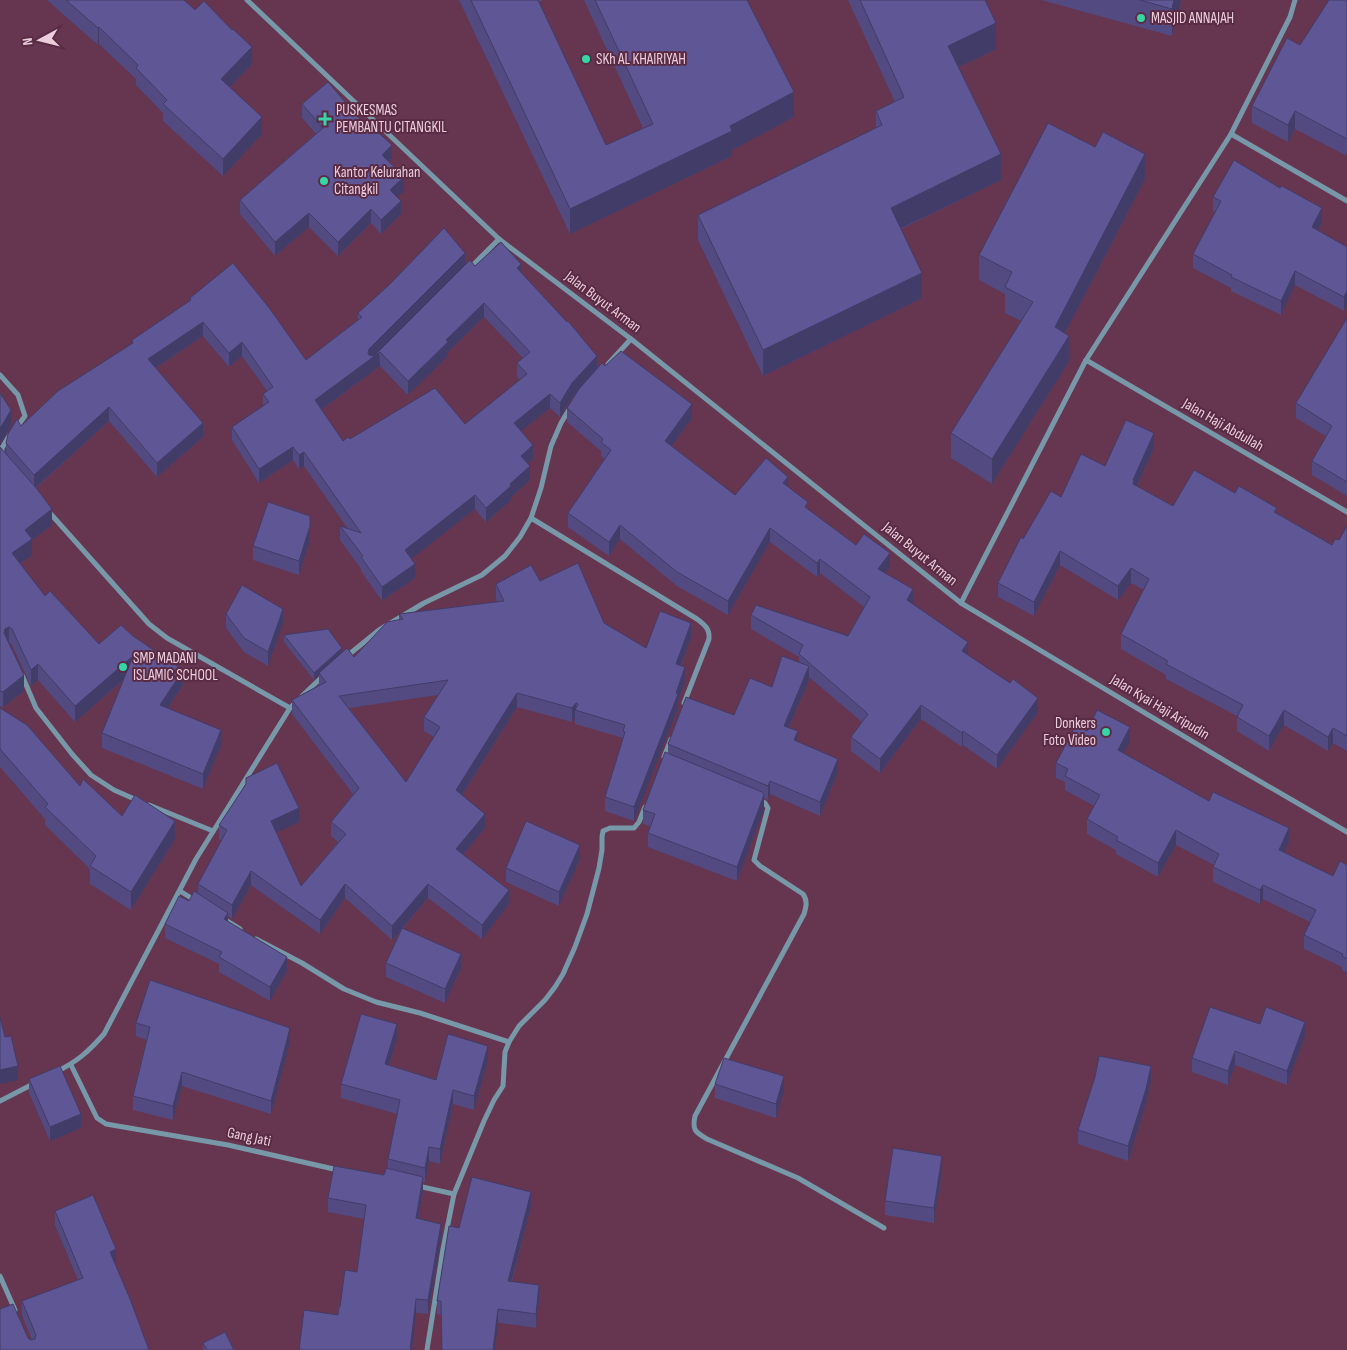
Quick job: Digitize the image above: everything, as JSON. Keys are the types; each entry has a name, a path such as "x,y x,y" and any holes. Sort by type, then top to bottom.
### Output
{"street":[{"name":"Jalan Buyut Arman","path":"248,0 499,238 631,339 961,602"},
{"path":"961,602 1086,360 1231,134 1290,17 1295,0"},
{"path":"1231,134 1347,201"},
{"path":"464,274 499,238"},
{"path":"606,366 631,339"},
{"name":"Jalan Haji Abdullah","path":"1086,360 1347,512"},
{"path":"0,375 18,395 25,416 10,434 2,448 1,458 8,465"},
{"path":"342,660 386,625 424,602 482,575 505,556 532,518 551,446 561,423 575,400"},
{"path":"46,509 148,624 167,638 290,708"},
{"path":"532,518 697,619 708,628 709,639 682,710"},
{"name":"Jalan Kyai Haji Aripudin","path":"961,602 1347,832"},
{"path":"19,669 36,708 91,775 114,790 213,831"},
{"path":"52,1074 86,1054 104,1034 196,859 213,831 290,708 328,672"},
{"path":"672,737 663,760 672,764"},
{"path":"752,797 765,803 768,808 754,858 755,862 803,894 806,900 806,908 695,1116 695,1129 707,1139 798,1178 884,1228"},
{"path":"427,1350 454,1194 484,1121 503,1086 506,1052 509,1042 519,1026 545,1000 563,974 587,914 602,850 602,833 610,828 634,828 639,822 646,804"},
{"path":"180,891 203,906"},
{"path":"218,915 242,930"},
{"path":"250,935 344,989 376,1002 509,1042"},
{"name":"Gang Jati","path":"71,1064 97,1118 106,1124 228,1145 348,1171"},
{"path":"0,1101 43,1078"},
{"path":"411,1184 454,1194"},
{"path":"0,1276 18,1317"}],"building":[{"path":"66,0 184,0 195,10 204,1 232,30 252,47 221,79 262,117 223,159 163,104 167,100 136,68 138,65 99,27"},
{"name":"SKh AL KHAIRIYAH","path":"471,0 538,0 606,145 653,124 595,0 747,0 794,92 730,126 732,131 570,209"},
{"path":"860,0 985,0 996,23 948,46 1001,154 891,208 922,273 763,350 698,215 882,125 876,111 904,97"},
{"path":"1140,0 1174,0 1172,9"},
{"path":"1329,0 1347,0 1347,139 1295,111 1288,125 1252,106 1287,38 1300,45"},
{"path":"328,82 370,131 373,128 392,145 382,155 404,177 390,190 401,201 381,220 371,209 338,242 309,213 275,242 240,200 323,128 302,104"},
{"path":"1048,123 1095,147 1103,132 1145,154 1055,327 1069,336 992,459 951,433 1033,302 1005,287 1012,272 979,255"},
{"path":"1234,160 1280,188 1282,186 1322,208 1312,227 1347,247 1347,291 1344,297 1295,271 1281,301 1231,277 1232,275 1193,254 1221,201 1213,197"},
{"path":"444,228 465,253 369,349 369,355 375,355 470,260 475,266 501,242 521,264 517,268 568,321 597,356 572,383 560,403 550,394 514,423 533,445 521,456 530,466 486,508 475,495 405,550 415,564 382,587 361,557 363,556 340,526 361,533 304,452 299,455 293,447 259,469 232,427 269,402 263,394 273,387 242,342 229,353 203,322 148,359 203,423 157,463 109,407 34,475 6,443 8,434 17,419 21,426 58,391 133,343 132,340 191,300 190,298 233,263 270,309 306,360 362,317 358,313 390,284","holes":["484,303 530,352 517,363 527,374 465,424 435,388 350,439 348,437 343,441 315,400 380,352 408,381"]},
{"path":"1347,318 1347,482 1312,461 1332,426 1296,403"},
{"path":"621,351 692,404 665,441 735,495 766,458 788,477 783,483 808,502 805,507 856,545 864,534 890,553 878,569 913,589 907,600 968,642 962,651 1010,683 1013,679 1038,698 997,755 921,705 880,759 851,737 868,714 799,654 803,645 751,615 756,605 848,636 870,597 820,559 817,563 770,528 728,601 677,572 620,525 609,542 568,513 611,450 601,442 603,439 567,408 579,389 602,363 605,366"},
{"path":"0,393 11,410 0,429"},
{"path":"1126,420 1154,433 1133,480 1133,484 1173,506 1194,470 1235,493 1239,486 1277,508 1274,512 1332,545 1335,539 1339,540 1347,526 1347,736 1333,728 1328,737 1284,710 1269,736 1237,717 1243,705 1166,664 1168,661 1121,634 1149,579 1131,568 1118,586 1060,551 1034,602 998,583 1021,537 1023,539 1051,491 1061,497 1081,454 1105,466"},
{"path":"0,447 52,509 25,530 32,539 12,553 45,596 50,591 99,644 121,625 133,636 183,670 160,705 221,730 203,774 102,733 133,656 75,706 38,664 31,670 12,629 9,627 5,629 4,633 24,675 3,692 0,691"},
{"path":"268,502 310,516 310,526 299,561 253,546"},
{"path":"578,563 604,623 646,648 660,611 691,623 676,664 685,667 676,693 678,694 634,807 605,797 625,732 623,731 625,725 575,710 578,704 576,703 572,708 517,693 456,790 485,814 456,849 509,890 482,925 428,884 392,926 345,884 320,920 251,871 232,905 198,884 227,830 219,825 246,784 246,778 277,763 299,808 271,821 301,886 346,834 331,822 359,788 292,700 326,682 319,673 347,648 354,657 387,622 403,619 399,614 504,601 496,584 531,565 540,581","holes":["448,680 424,717 440,727 406,782 339,696"]},
{"path":"242,585 283,609 268,652 244,638 226,614"},
{"path":"328,629 342,648 314,673 284,635"},
{"path":"782,656 809,666 784,726 798,731 794,740 838,759 820,802 770,781 768,786 668,744 686,697 734,715 750,678 772,687"},
{"path":"0,708 27,725 80,786 83,779 122,816 135,795 175,821 131,892 90,866 96,856 45,807 48,804 0,749"},
{"path":"1097,710 1130,727 1118,750 1209,801 1213,792 1289,828 1279,850 1333,876 1340,861 1347,865 1347,959 1342,956 1343,954 1304,935 1316,910 1263,885 1260,890 1213,867 1219,854 1176,830 1158,863 1116,840 1118,837 1087,819 1100,795 1065,776 1068,769 1056,763 1076,725 1087,731"},
{"path":"665,752 762,792 764,795 737,867 648,833 655,814 643,810"},
{"path":"526,821 580,845 559,892 506,868"},
{"path":"194,891 228,913 224,919 287,957 270,987 219,957 222,952 165,924 179,896 189,901"},
{"path":"402,928 461,954 445,989 386,963"},
{"path":"150,980 290,1028 271,1101 182,1072 173,1106 133,1096 150,1027 136,1023"},
{"path":"1210,1007 1260,1024 1266,1007 1305,1022 1287,1071 1235,1051 1228,1071 1192,1058"},
{"path":"361,1014 397,1024 385,1064 436,1080 448,1034 488,1046 474,1096 453,1090 440,1149 429,1147 425,1168 388,1159 400,1100 341,1084"},
{"path":"0,1017 5,1037 11,1036 18,1066 0,1070"},
{"path":"1099,1056 1151,1066 1146,1089 1128,1146 1078,1130 1095,1077"},
{"path":"724,1058 784,1076 776,1104 715,1084"},
{"path":"60,1066 81,1114 50,1127 29,1079"},
{"path":"893,1148 942,1156 934,1208 885,1201"},
{"path":"334,1166 384,1175 386,1168 423,1177 416,1218 441,1224 428,1300 416,1299 410,1350 299,1350 304,1310 338,1315 345,1270 357,1272 366,1205 328,1198"},
{"path":"472,1177 531,1192 508,1281 539,1285 536,1314 498,1309 493,1350 442,1350 441,1301 437,1301 449,1226 459,1228"},
{"path":"93,1195 116,1249 110,1252 149,1350 0,1350 0,1309 13,1304 28,1338 31,1340 35,1339 36,1335 22,1301 83,1278 55,1211"},
{"path":"225,1332 234,1350 207,1350 203,1343"}],"place":[{"name":"MASJID ANNAJAH","path":"1141,18"},
{"name":"SKh AL KHAIRIYAH","path":"586,59"},
{"name":"PUSKESMAS PEMBANTU CITANGKIL","path":"325,119"},
{"name":"Kantor Kelurahan Citangkil","path":"324,181"},
{"name":"SMP MADANI ISLAMIC SCHOOL","path":"123,667"},
{"name":"Donkers Foto Video","path":"1106,732"}]}
